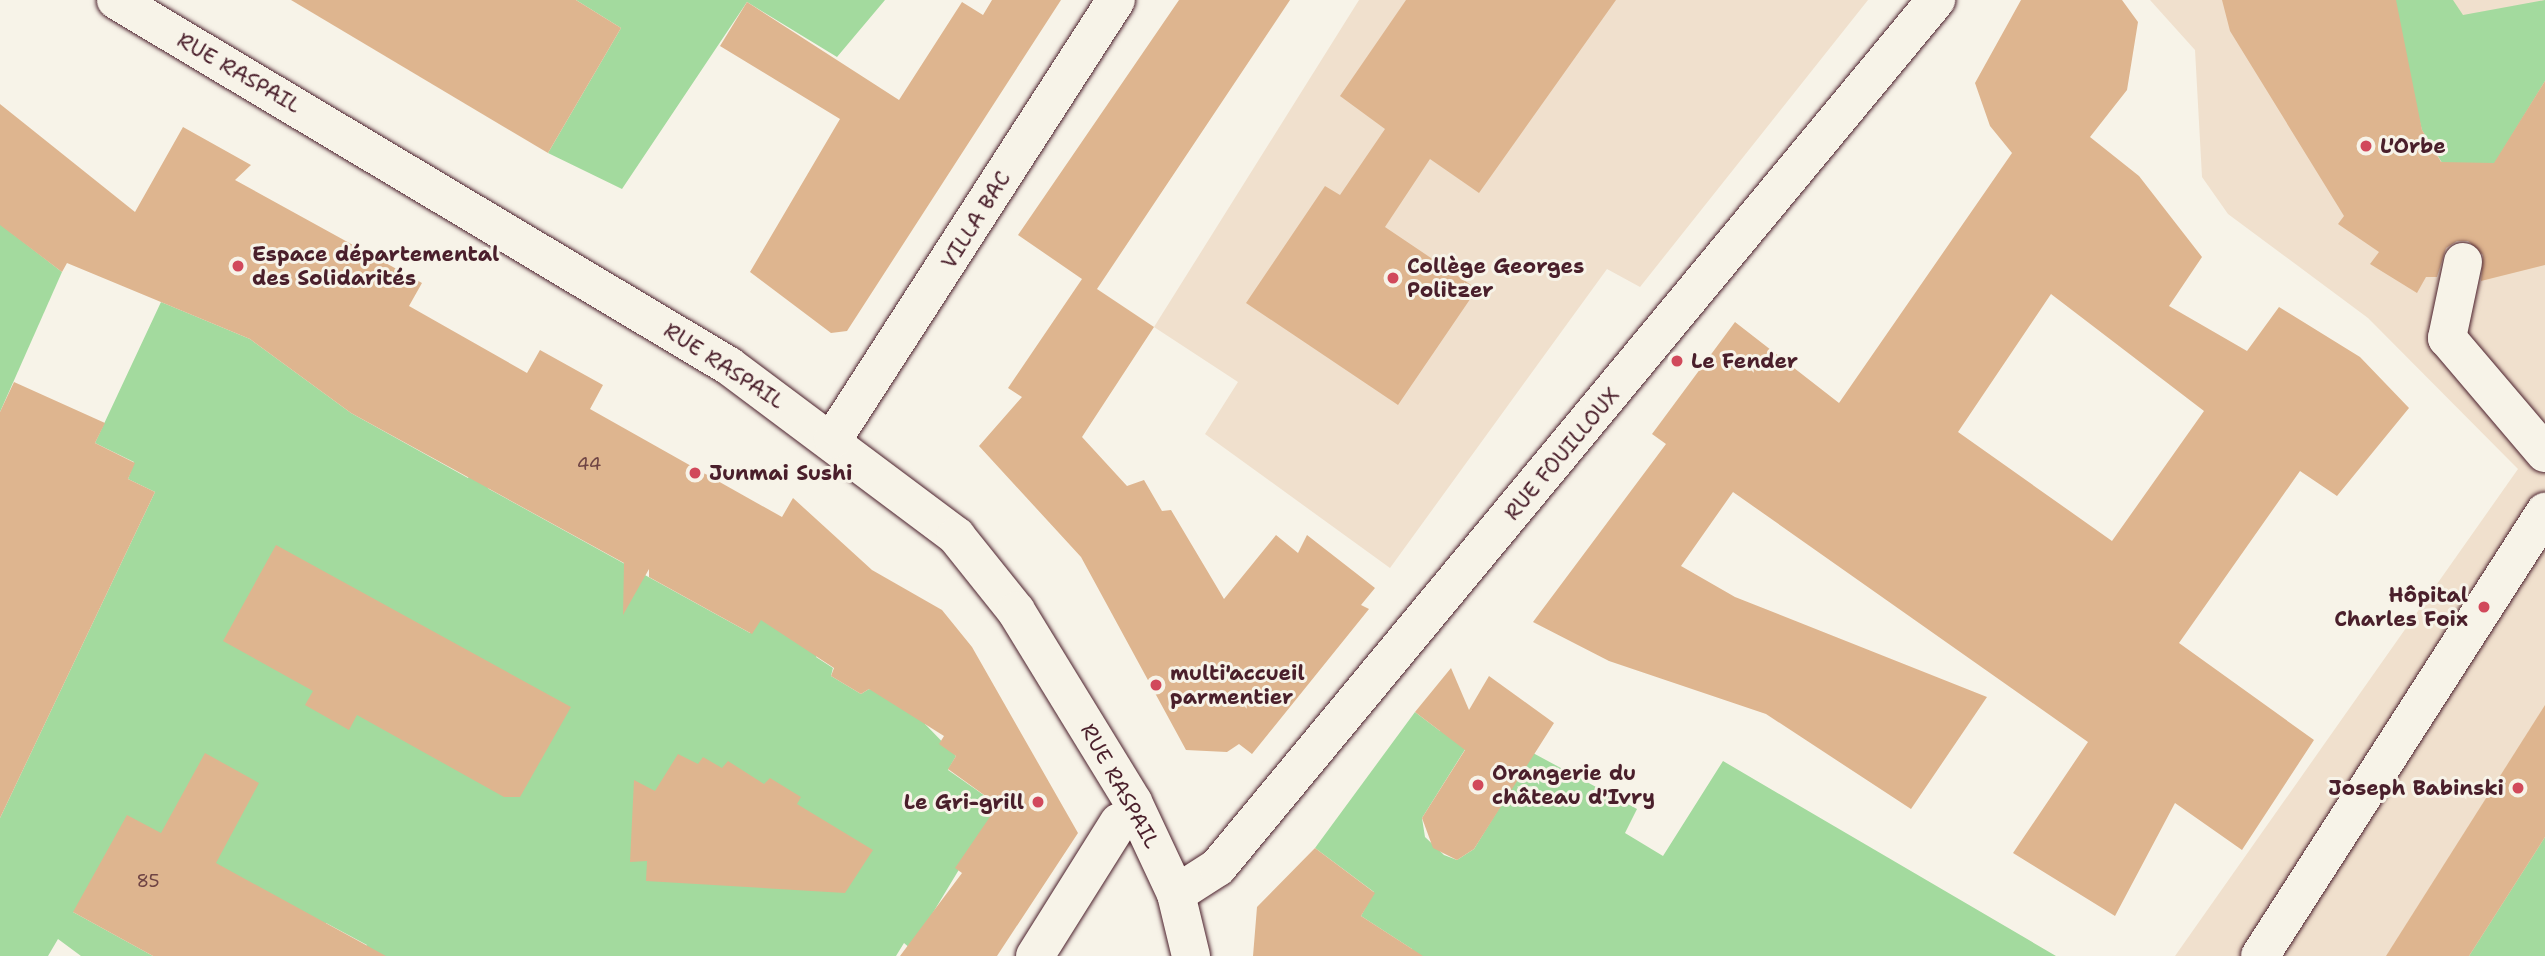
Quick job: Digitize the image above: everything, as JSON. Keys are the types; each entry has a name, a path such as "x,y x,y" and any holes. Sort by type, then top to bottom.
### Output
{"street":[{"name":"RUE RASPAIL","path":"116,0 840,430 956,536 985,567 1176,894 1191,956"},
{"path":"164,0 668,300 786,374 840,430"},
{"name":"VILLA BAC","path":"840,430 1116,0"},
{"name":"RUE FOUILLOUX","path":"1176,894 1218,867 1936,0"},
{"path":"2463,262 2447,338 2545,453"},
{"path":"2260,956 2545,512"},
{"path":"1035,956 1126,812"}],"shaded area":[{"name":"Collège Georges Politzer","path":"1359,0 1868,0 1640,287 1607,269 1390,568 1205,434 1238,382 1154,327"},
{"name":"Hôpital Charles Foix","path":"2150,0 2545,0 2545,956 2175,956 2518,469 2368,318 2228,214 2202,177 2195,50"}],"green space":[{"path":"576,0 885,0 837,57 747,2 622,189 548,153 621,28"},
{"path":"2388,0 2453,0 2463,15 2545,0 2545,81 2493,166 2444,166 2422,130"},
{"path":"0,224 62,272 0,412"},
{"path":"161,302 250,339 351,413 468,478 473,470 489,489 750,633 768,604 825,638 816,657 833,668 831,676 861,694 869,689 936,705 925,724 956,756 948,770 998,805 911,949 904,943 896,956 362,956 367,945 326,923 73,912 153,956 81,956 58,939 48,956 0,956 0,818 155,492 128,479 134,462 95,443"},
{"path":"1415,712 1440,731 1481,724 1422,818 1425,837 1444,855 1457,860 1474,849 1533,753 1637,809 1625,833 1663,856 1723,761 2056,956 1407,956 1412,949 1361,916 1374,892 1315,848"},
{"path":"2545,837 2545,956 2469,956"}],"building":[{"path":"291,0 576,0 621,28 548,153"},
{"path":"992,0 1061,0 847,331 831,333 750,272 840,119 720,46 747,2 899,100 962,2 983,15"},
{"path":"1179,0 1290,0 1097,289 1154,327 1082,437 1127,486 1144,480 1162,511 1171,510 1224,599 1276,535 1298,553 1307,535 1375,588 1361,605 1369,609 1252,754 1239,744 1227,752 1186,750 1081,557 979,446 1022,397 1008,388 1082,279 1018,235"},
{"path":"1406,0 1616,0 1479,193 1430,159 1385,227 1477,289 1398,405 1246,303 1325,186 1340,195 1385,129 1340,96"},
{"path":"2021,0 2122,0 2138,22 2127,90 2090,137 2139,176 2202,257 2169,306 2247,351 2279,307 2360,357 2409,408 2337,496 2300,471 2179,643 2314,740 2242,850 2175,803 2115,916 2013,853 2088,742 1733,492 1681,566 1735,597 1987,697 1911,809 1766,714 1609,661 1533,622 1666,444 1652,434 1735,322 1839,403 2012,153 1990,126 1975,83","holes":["2051,294 2204,411 2112,541 1958,432"]},
{"name":"L'Orbe","path":"2222,0 2396,0 2422,130 2441,162 2494,163 2545,81 2545,265 2481,281 2483,255 2468,241 2457,241 2446,248 2437,277 2426,277 2417,293 2370,264 2379,252 2338,224 2344,216 2230,31"},
{"path":"0,104 135,212 183,127 251,165 235,180 422,283 409,306 527,373 540,350 603,385 590,409 782,517 793,498 872,570 942,610 972,647 1078,833 997,956 900,956 962,873 955,868 998,805 948,769 956,756 939,744 944,736 869,689 861,694 831,676 834,668 761,620 752,634 649,577 649,569 623,615 624,563 351,413 250,339 67,263 62,272 0,225"},
{"path":"14,382 105,423 95,443 135,463 128,479 155,492 0,818 0,412"},
{"path":"276,545 571,707 520,797 504,797 357,715 349,730 305,705 313,691 223,641"},
{"path":"1451,668 1469,710 1489,676 1554,723 1474,849 1457,860 1433,848 1422,818 1465,750 1415,712"},
{"name":"Joseph Babinski","path":"2545,705 2545,837 2469,956 2386,956"},
{"path":"205,753 259,783 216,863 386,956 153,956 73,912 127,815 161,833"},
{"path":"678,754 698,764 703,757 722,768 728,761 764,784 770,778 801,797 797,804 873,850 845,893 646,881 647,861 630,862 634,780 655,791"},
{"path":"1315,848 1375,893 1361,916 1423,956 1253,956 1257,907"}],"place":[{"name":"L'Orbe","path":"2366,146"},
{"name":"Espace départemental des Solidarités","path":"238,266"},
{"name":"Collège Georges Politzer","path":"1393,278"},
{"name":"Le Fender","path":"1677,361"},
{"name":"Junmai Sushi","path":"695,473"},
{"name":"Hôpital Charles Foix","path":"2484,607"},
{"name":"multi'accueil parmentier","path":"1156,685"},
{"name":"Orangerie du château d'Ivry","path":"1478,785"},
{"name":"Joseph Babinski","path":"2518,788"},
{"name":"Le Gri-grill","path":"1038,802"}]}
